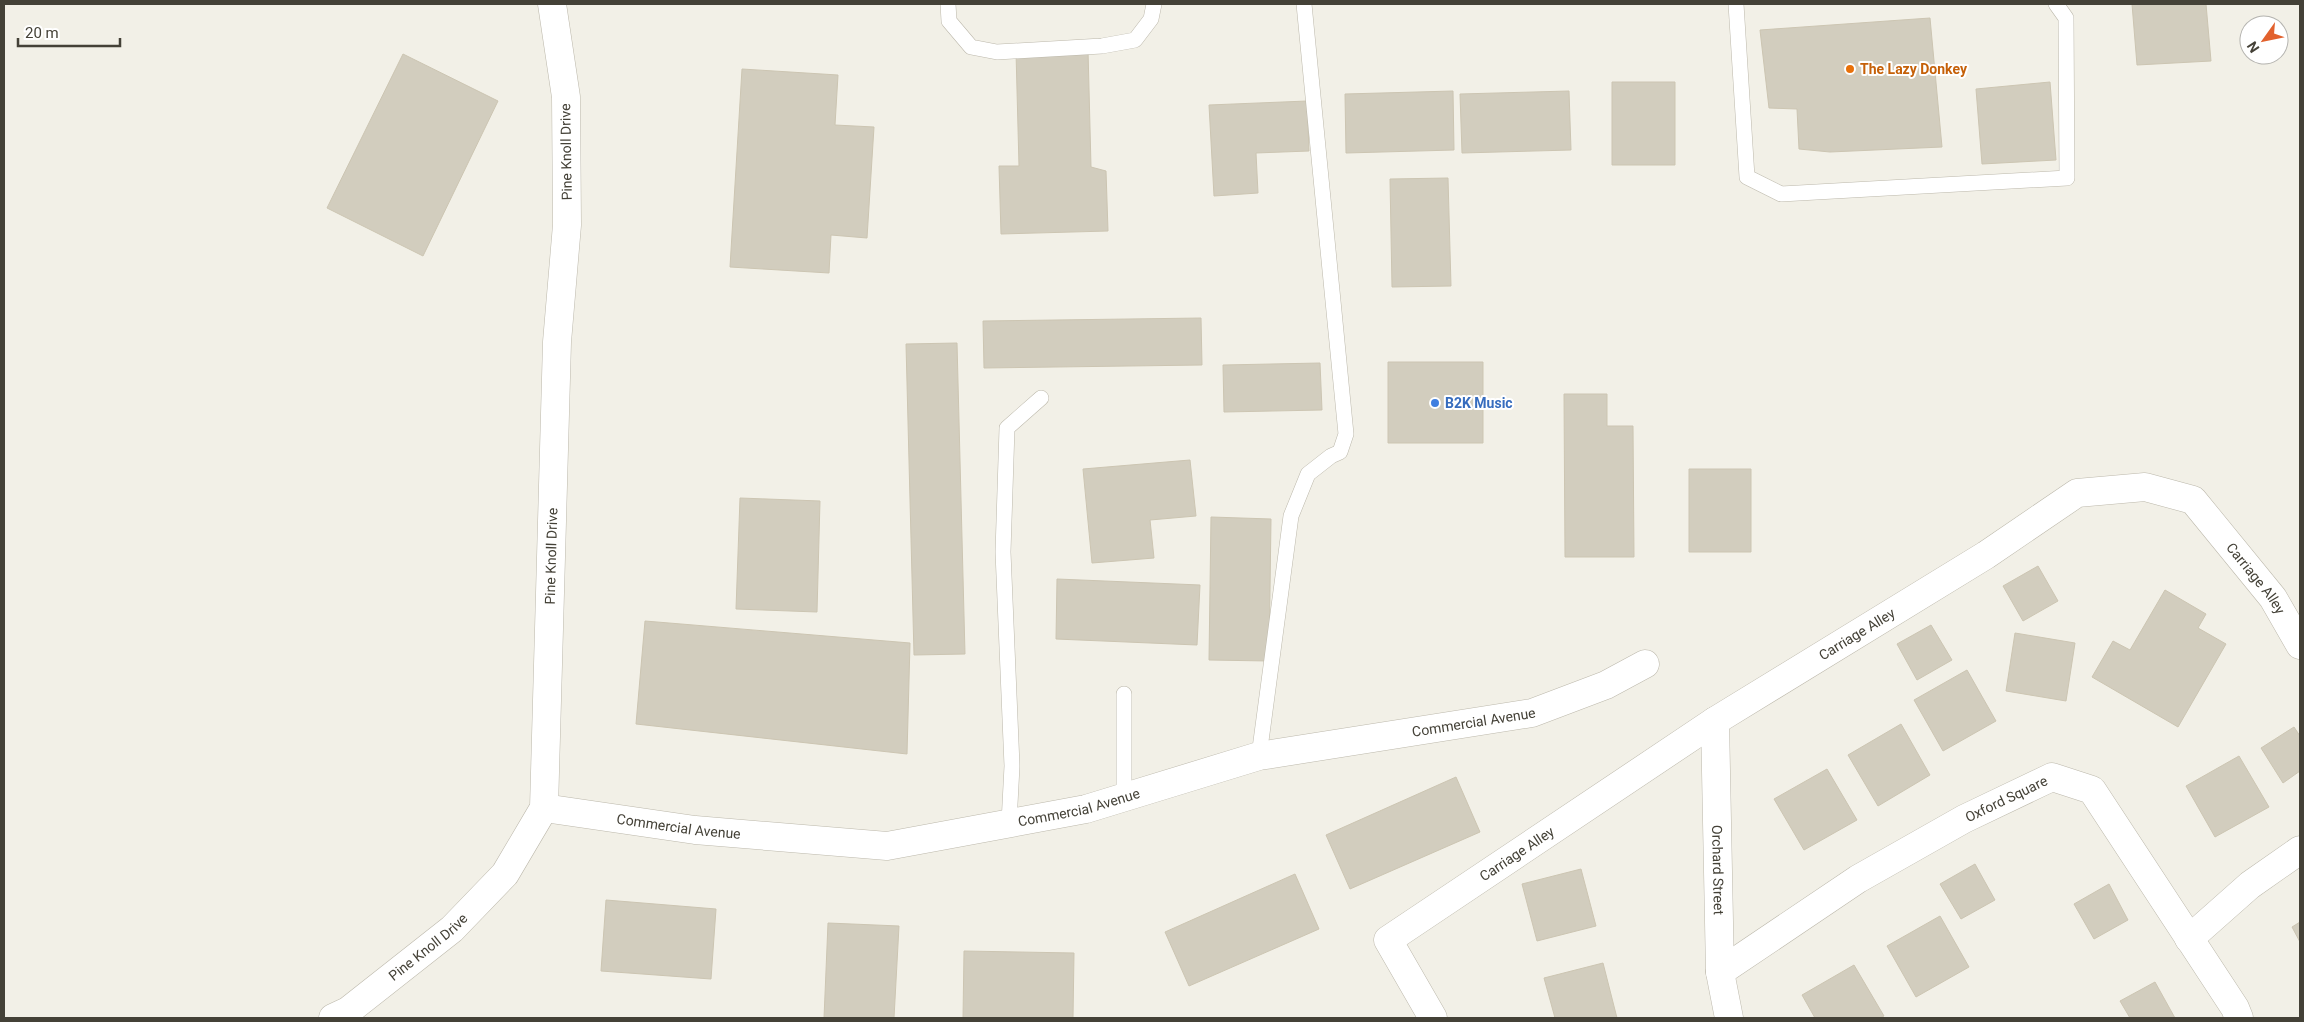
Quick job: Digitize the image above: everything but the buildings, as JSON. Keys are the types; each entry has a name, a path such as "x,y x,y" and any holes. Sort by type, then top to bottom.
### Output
{"street":[{"name":"Pine Knoll Drive","path":"333,1018 348,1011 452,929 505,874 544,808 558,342 567,225 566,97 552,4"},
{"name":"Carriage Alley","path":"1433,1018 1388,940 1715,720 1986,555 2077,494 2145,487 2193,500 2273,598 2300,646"},
{"name":"Commercial Avenue","path":"544,808 695,830 887,846 1086,809 1259,756 1532,713 1606,685 1645,664"},
{"name":"Orchard Street","path":"1715,720 1720,972 1729,1018"},
{"name":"Oxford Square","path":"1720,972 1858,879 1964,819 2052,777 2092,790 2235,1008 2239,1018"},
{"path":"2189,939 2250,885 2300,850"}],"lane":[{"path":"948,4 949,21 971,47 997,52 1102,46 1135,40 1151,19 1154,4"},
{"path":"1259,756 1291,516 1308,474 1331,456 1340,452 1346,434 1304,4"},
{"path":"1736,4 1747,177 1781,194 2067,178 2066,18 2056,4"},
{"path":"1009,823 1012,766 1002,552 1007,428 1041,398"},
{"path":"1124,694 1124,798"}],"place":[{"name":"The Lazy Donkey","path":"1850,69"},
{"name":"B2K Music","path":"1435,403"}]}
